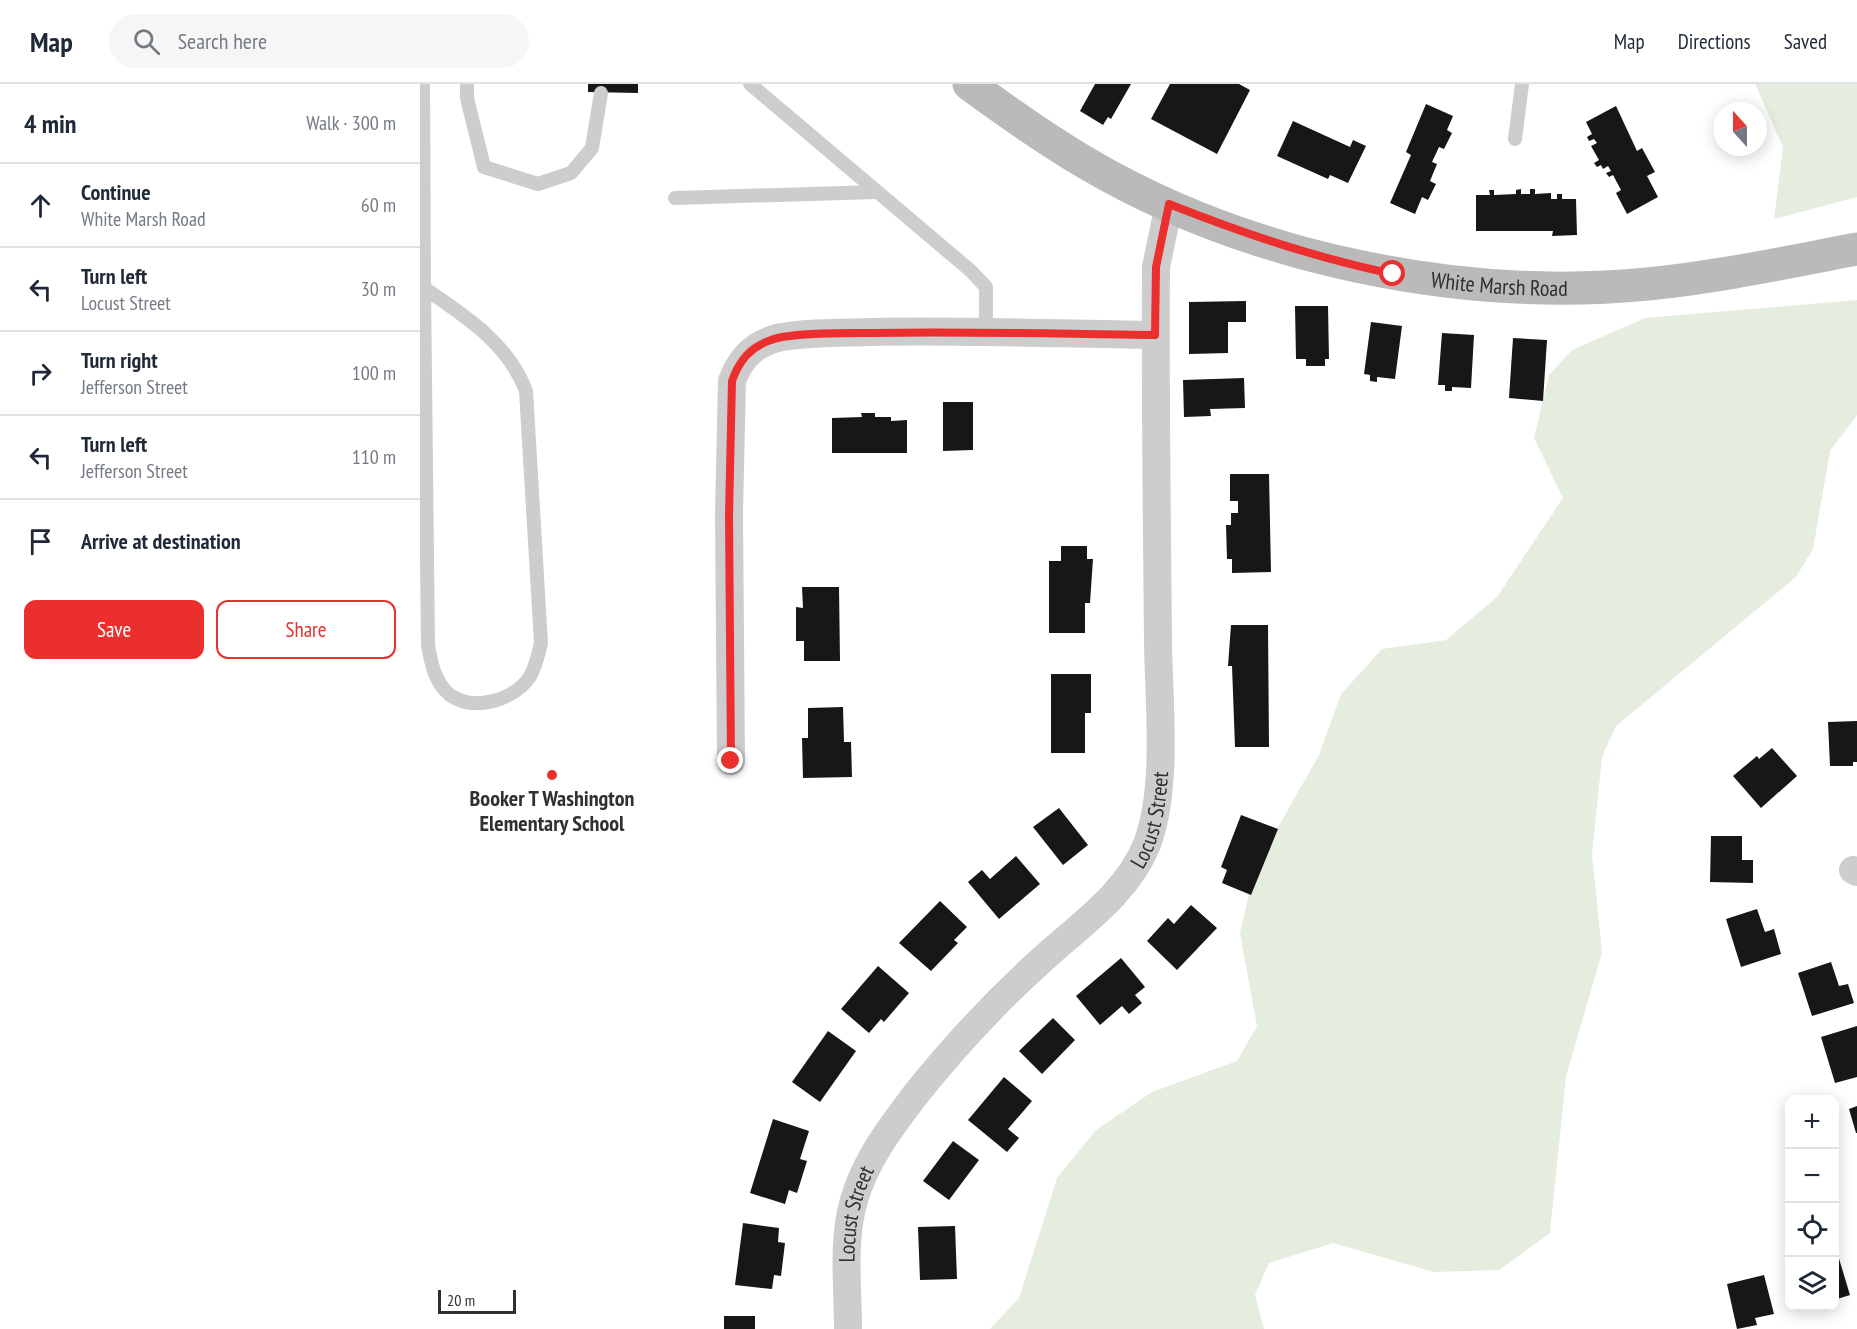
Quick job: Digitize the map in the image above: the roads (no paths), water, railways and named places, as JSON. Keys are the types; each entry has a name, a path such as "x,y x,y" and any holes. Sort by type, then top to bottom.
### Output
{"street":[{"name":"White Marsh Road","path":"969,84 1023,124 1088,164 1169,204 1253,237 1322,259 1393,274 1483,285 1565,288 1647,284 1729,274 1857,249"},
{"name":"Locust Street","path":"848,1329 847,1237 850,1219 866,1167 884,1136 948,1054 1003,994 1111,898 1132,873 1147,844 1158,794 1156,267 1169,204"},
{"path":"731,761 729,503 732,381 738,364 753,348 772,339 841,333 1155,335"}],"lane":[{"path":"423,84 422,168 428,645 432,669 450,694 480,703 494,702 515,692 528,679 536,666 541,643 526,391 512,360 470,320 424,288"},
{"path":"467,84 467,98 484,167 538,184 571,173 592,148 602,93"},
{"path":"750,84 971,271 986,287 986,333"},
{"path":"1515,139 1522,84"},
{"path":"675,198 877,192"}],"place":[{"name":"Booker T Washington Elementary School","path":"552,775"}]}
